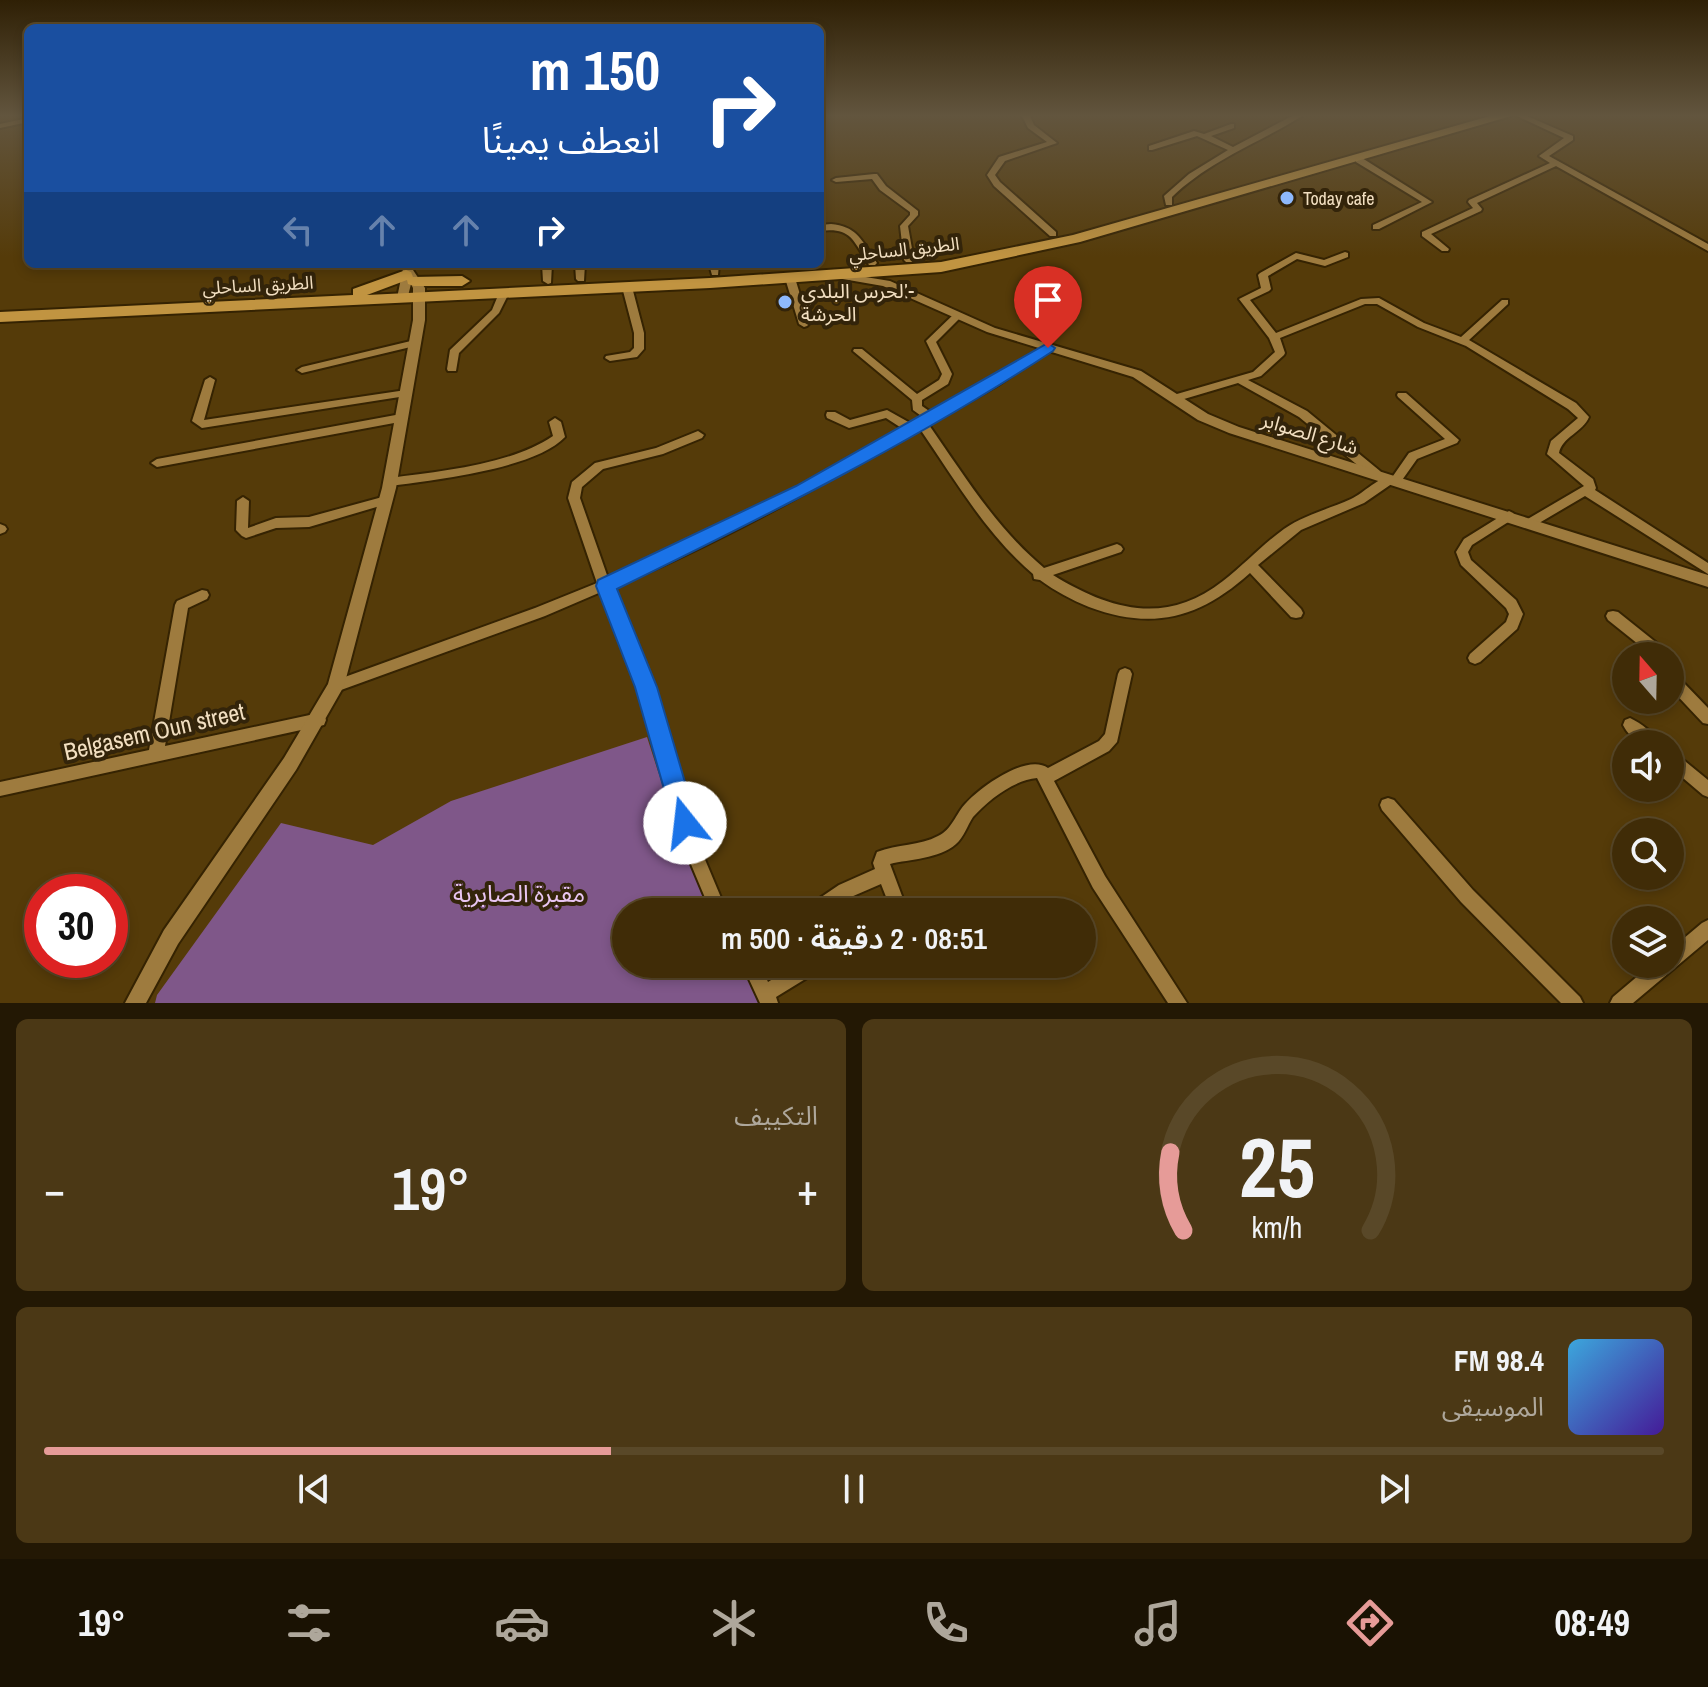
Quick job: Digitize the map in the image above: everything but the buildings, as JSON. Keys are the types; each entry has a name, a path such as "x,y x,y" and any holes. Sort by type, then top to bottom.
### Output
{"highway":[{"name":"الطريق الساحلي","path":"824,265 969,262 1075,239 1326,163"},
{"name":"الطريق الساحلي","path":"0,317 410,283 507,288 627,287 833,275 986,249 1347,163"},
{"name":"الطريق الساحلي","path":"507,288 580,272 714,268"},
{"name":"الطريق الساحلي","path":"0,308 143,306 359,292 410,283"}],"street":[{"path":"999,163 991,175 997,184 1053,234"},
{"path":"1169,203 1168,196 1176,187 1214,163"},
{"path":"1364,163 1428,202 1376,227"},
{"path":"1445,249 1425,234 1478,209 1472,202 1557,163 1708,248"},
{"path":"836,180 874,176 883,188 914,211 904,226 912,264 908,276 914,293"},
{"path":"824,227 847,227 872,263"},
{"path":"1174,398 1257,374 1280,353 1274,337 1244,299 1268,288 1263,275 1296,256 1325,263 1345,255"},
{"path":"547,268 548,281"},
{"name":"شارع الصوابر","path":"833,275 863,278 914,293 957,316 1048,348 1137,374 1203,417 1234,430 1708,581"},
{"path":"790,278 804,324"},
{"path":"135,1003 204,886 319,720 336,686 390,482 415,343 410,283"},
{"path":"610,358 633,355 639,349 639,333 627,287"},
{"path":"452,369 454,352 496,311 507,288"},
{"path":"1274,337 1364,301 1375,300 1421,325 1462,341 1581,413 1582,422 1552,449 1558,459 1589,482 1588,492"},
{"path":"1462,341 1505,302"},
{"path":"917,399 944,382 947,374 945,363 931,341 957,316"},
{"path":"302,370 415,343"},
{"path":"336,686 605,586 802,491 994,383 1048,348"},
{"path":"858,351 917,399"},
{"path":"210,380 198,421 202,424 406,393"},
{"path":"1240,380 1303,414 1376,474"},
{"path":"917,399 921,422 998,533 1039,575 1066,592 1096,605 1131,614 1156,615 1198,604 1252,567 1290,531 1354,502 1393,480 1413,456 1453,440 1402,395"},
{"path":"831,415 849,424 887,414 921,422"},
{"path":"157,463 401,418"},
{"path":"390,482 450,474 544,447 559,437 555,422"},
{"path":"698,435 659,451 599,466 576,485 574,498 605,586 639,666 693,850 713,898"},
{"path":"1530,523 1588,492"},
{"path":"1588,492 1708,569"},
{"path":"243,501 242,530 246,533 276,523 309,522 386,500"},
{"path":"1475,658 1512,625 1516,614 1511,604 1465,562 1462,552 1468,542 1509,516"},
{"path":"1039,575 1117,549"},
{"path":"1252,567 1296,613"},
{"path":"156,755 182,605 202,595"},
{"path":"1613,616 1646,642"},
{"path":"1046,777 1104,746 1112,737 1125,674"},
{"path":"1684,693 1708,718"},
{"name":"Belgasem Oun street","path":"0,789 319,720"},
{"path":"1630,725 1636,730"},
{"path":"894,898 880,862 883,858 940,844 956,832 976,803 1029,770 1041,771 1099,882 1178,1003"},
{"path":"1684,770 1708,790"},
{"path":"1388,805 1467,896 1574,1003"},
{"path":"834,898 884,874"},
{"path":"1684,949 1708,929"},
{"path":"758,978 767,998 795,978"},
{"path":"1619,1003 1649,978"}],"green space":[{"name":"مقبرة الصابرية","path":"647,737 678,834 703,898 612,898 612,978 749,978 766,1003 155,1003 157,995 281,823 373,845 451,801"}],"place":[{"name":"Today cafe","path":"1287,198"},
{"name":"الحرس البلدي- الحرشة","path":"785,302"}],"route":[{"path":"685,823 639,666 605,586 802,491 994,383 1048,348"}]}
